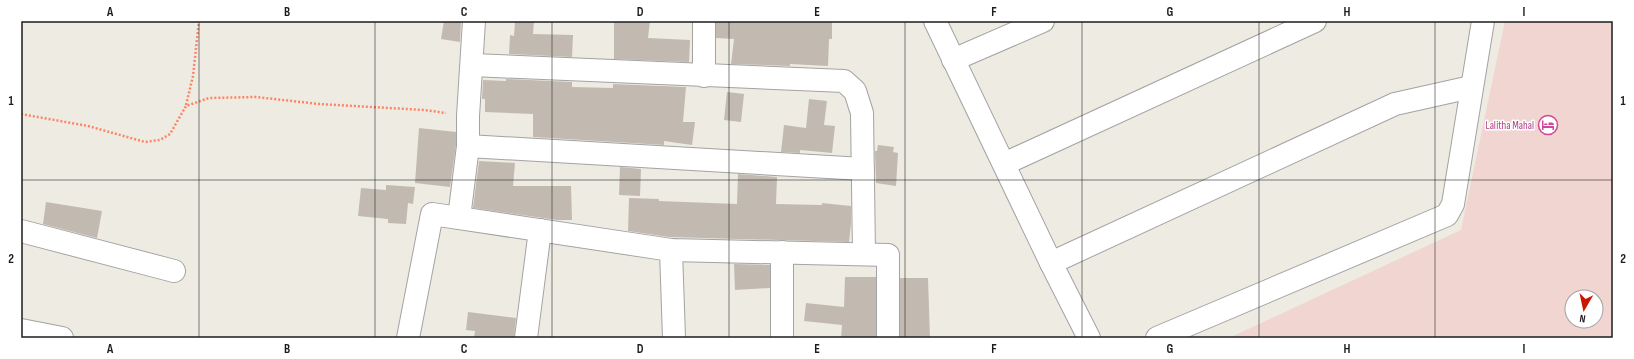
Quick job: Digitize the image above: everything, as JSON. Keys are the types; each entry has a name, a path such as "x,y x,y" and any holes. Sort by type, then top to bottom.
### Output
{"street":[{"path":"459,218 468,146 468,116 474,21"},
{"path":"704,21 704,76"},
{"path":"935,21 1051,264 1089,338"},
{"path":"954,60 1044,21"},
{"path":"1004,164 1315,21"},
{"path":"1157,338 1447,215 1453,204 1471,87 1484,21"},
{"path":"472,65 844,81 855,91 862,113 864,254"},
{"path":"1051,264 1395,104 1471,87"},
{"path":"468,146 863,169"},
{"path":"408,338 432,214 671,250 888,255 888,338"},
{"path":"526,338 540,230"},
{"path":"21,231 174,271"},
{"path":"671,250 674,338"},
{"path":"782,252 782,338"},
{"path":"21,330 62,338"}],"path":[{"path":"21,114 88,126 145,142 160,140 170,134 186,106 193,76 199,21"},
{"path":"186,106 209,98 256,97 326,104 424,110 468,116"}],"shaded area":[{"name":"Lalitha Mahal","path":"1505,21 1613,21 1613,338 1229,338 1461,230"}],"building":[{"path":"444,21 461,21 460,42 441,39"},
{"path":"515,21 534,21 533,34 573,35 572,57 509,54 510,35 514,36"},
{"path":"614,21 650,21 648,38 690,40 689,62 614,59"},
{"path":"716,21 832,21 832,39 829,39 828,66 790,64 790,66 731,64 734,39 716,38"},
{"path":"506,79 572,82 572,87 613,88 613,84 686,87 683,122 695,122 692,145 664,141 664,145 533,137 533,114 485,112 485,99 482,99 483,80 506,81"},
{"path":"727,92 744,94 741,122 724,120"},
{"path":"809,99 827,101 824,125 835,126 832,153 800,150 800,153 781,152 784,125 806,128"},
{"path":"419,128 456,132 456,145 450,187 415,183"},
{"path":"878,145 894,147 893,152 898,153 896,186 876,183 875,151 877,151"},
{"path":"479,161 515,163 513,186 571,186 572,220 557,220 473,208"},
{"path":"620,167 641,169 640,196 619,195"},
{"path":"738,174 777,177 776,204 822,205 822,203 851,206 849,242 669,237 628,231 629,198 659,199 659,201 737,204"},
{"path":"386,185 415,187 413,204 408,203 406,224 388,223 388,219 358,216 361,188 386,190"},
{"path":"46,202 102,211 97,238 43,224"},
{"path":"734,264 770,265 770,288 735,290"},
{"path":"845,277 876,277 876,338 841,338 842,325 804,321 806,303 844,307"},
{"path":"900,278 928,278 930,338 900,338"},
{"path":"468,312 516,318 514,338 474,338 475,331 466,330"}],"place":[{"name":"Lalitha Mahal","path":"1548,125"}]}
